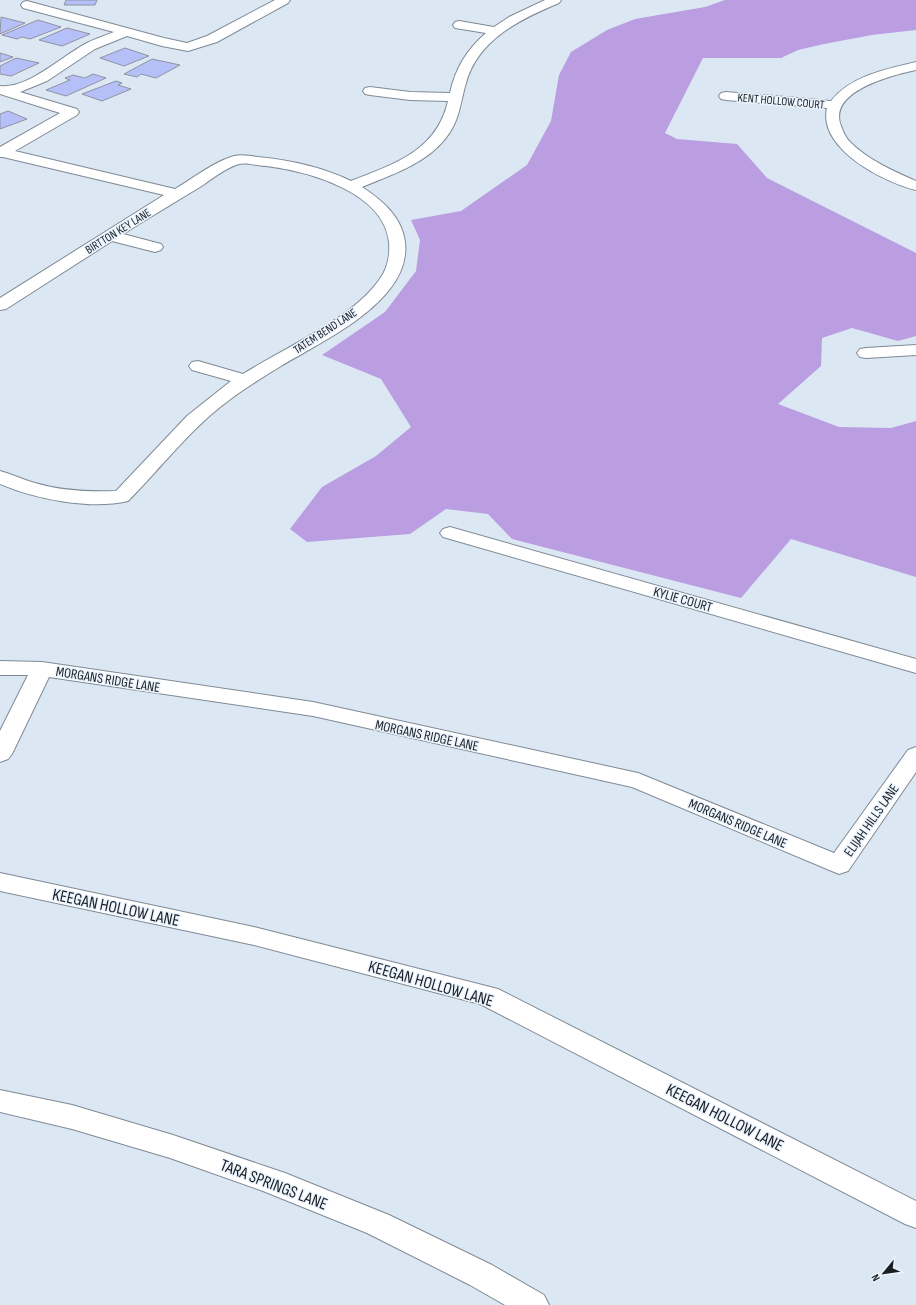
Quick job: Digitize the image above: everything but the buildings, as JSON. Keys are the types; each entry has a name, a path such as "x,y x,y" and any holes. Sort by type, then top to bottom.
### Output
{"street":[{"path":"30,3 126,32 162,42 188,47 212,39 284,0"},
{"path":"351,186 401,165 424,151 440,136 450,119 462,74 476,51 496,31 526,13 555,0"},
{"path":"460,25 496,31"},
{"path":"3,91 42,78 90,46 126,32"},
{"path":"916,66 873,78 856,86 843,96 835,105 832,117 836,133 846,147 863,160 916,186"},
{"path":"1,152 72,112 3,91"},
{"path":"370,91 410,96 457,97"},
{"name":"KENT HOLLOW COURT","path":"726,96 835,105"},
{"path":"1,152 177,194"},
{"name":"TATEM BEND LANE","path":"0,477 10,482 40,490 78,497 121,498 144,475 167,447 189,425 220,398 246,380 355,314 376,293 390,274 398,254 397,237 391,221 378,206 351,186 305,170 274,162 238,159"},
{"name":"BIRTTON KEY LANE","path":"0,305 177,194 238,159"},
{"path":"111,236 155,247"},
{"path":"866,353 916,350"},
{"path":"198,366 246,380"},
{"name":"KYLIE COURT","path":"450,533 916,666"},
{"name":"MORGANS RIDGE LANE","path":"0,668 42,669 313,709 638,781 839,865"},
{"path":"0,754 42,669"},
{"name":"ELIJAH HILLS LANE","path":"839,865 912,768"},
{"name":"KEEGAN HOLLOW LANE","path":"0,882 254,936 488,996 916,1215"},
{"name":"TARA SPRINGS LANE","path":"0,1101 72,1117 173,1146 274,1182 378,1224 482,1275 533,1305"}],"shaded area":[{"path":"725,0 916,0 916,30 872,35 824,44 798,50 781,58 703,58 665,133 677,139 737,144 767,178 916,253 916,336 898,341 852,328 822,338 821,366 778,404 839,427 891,428 916,421 916,577 791,539 741,598 512,539 488,514 446,509 410,534 307,542 290,529 322,487 376,456 411,427 381,379 322,355 385,312 416,271 420,240 411,220 461,211 527,165 551,121 559,75 571,52 607,30 635,19 705,7"}]}
